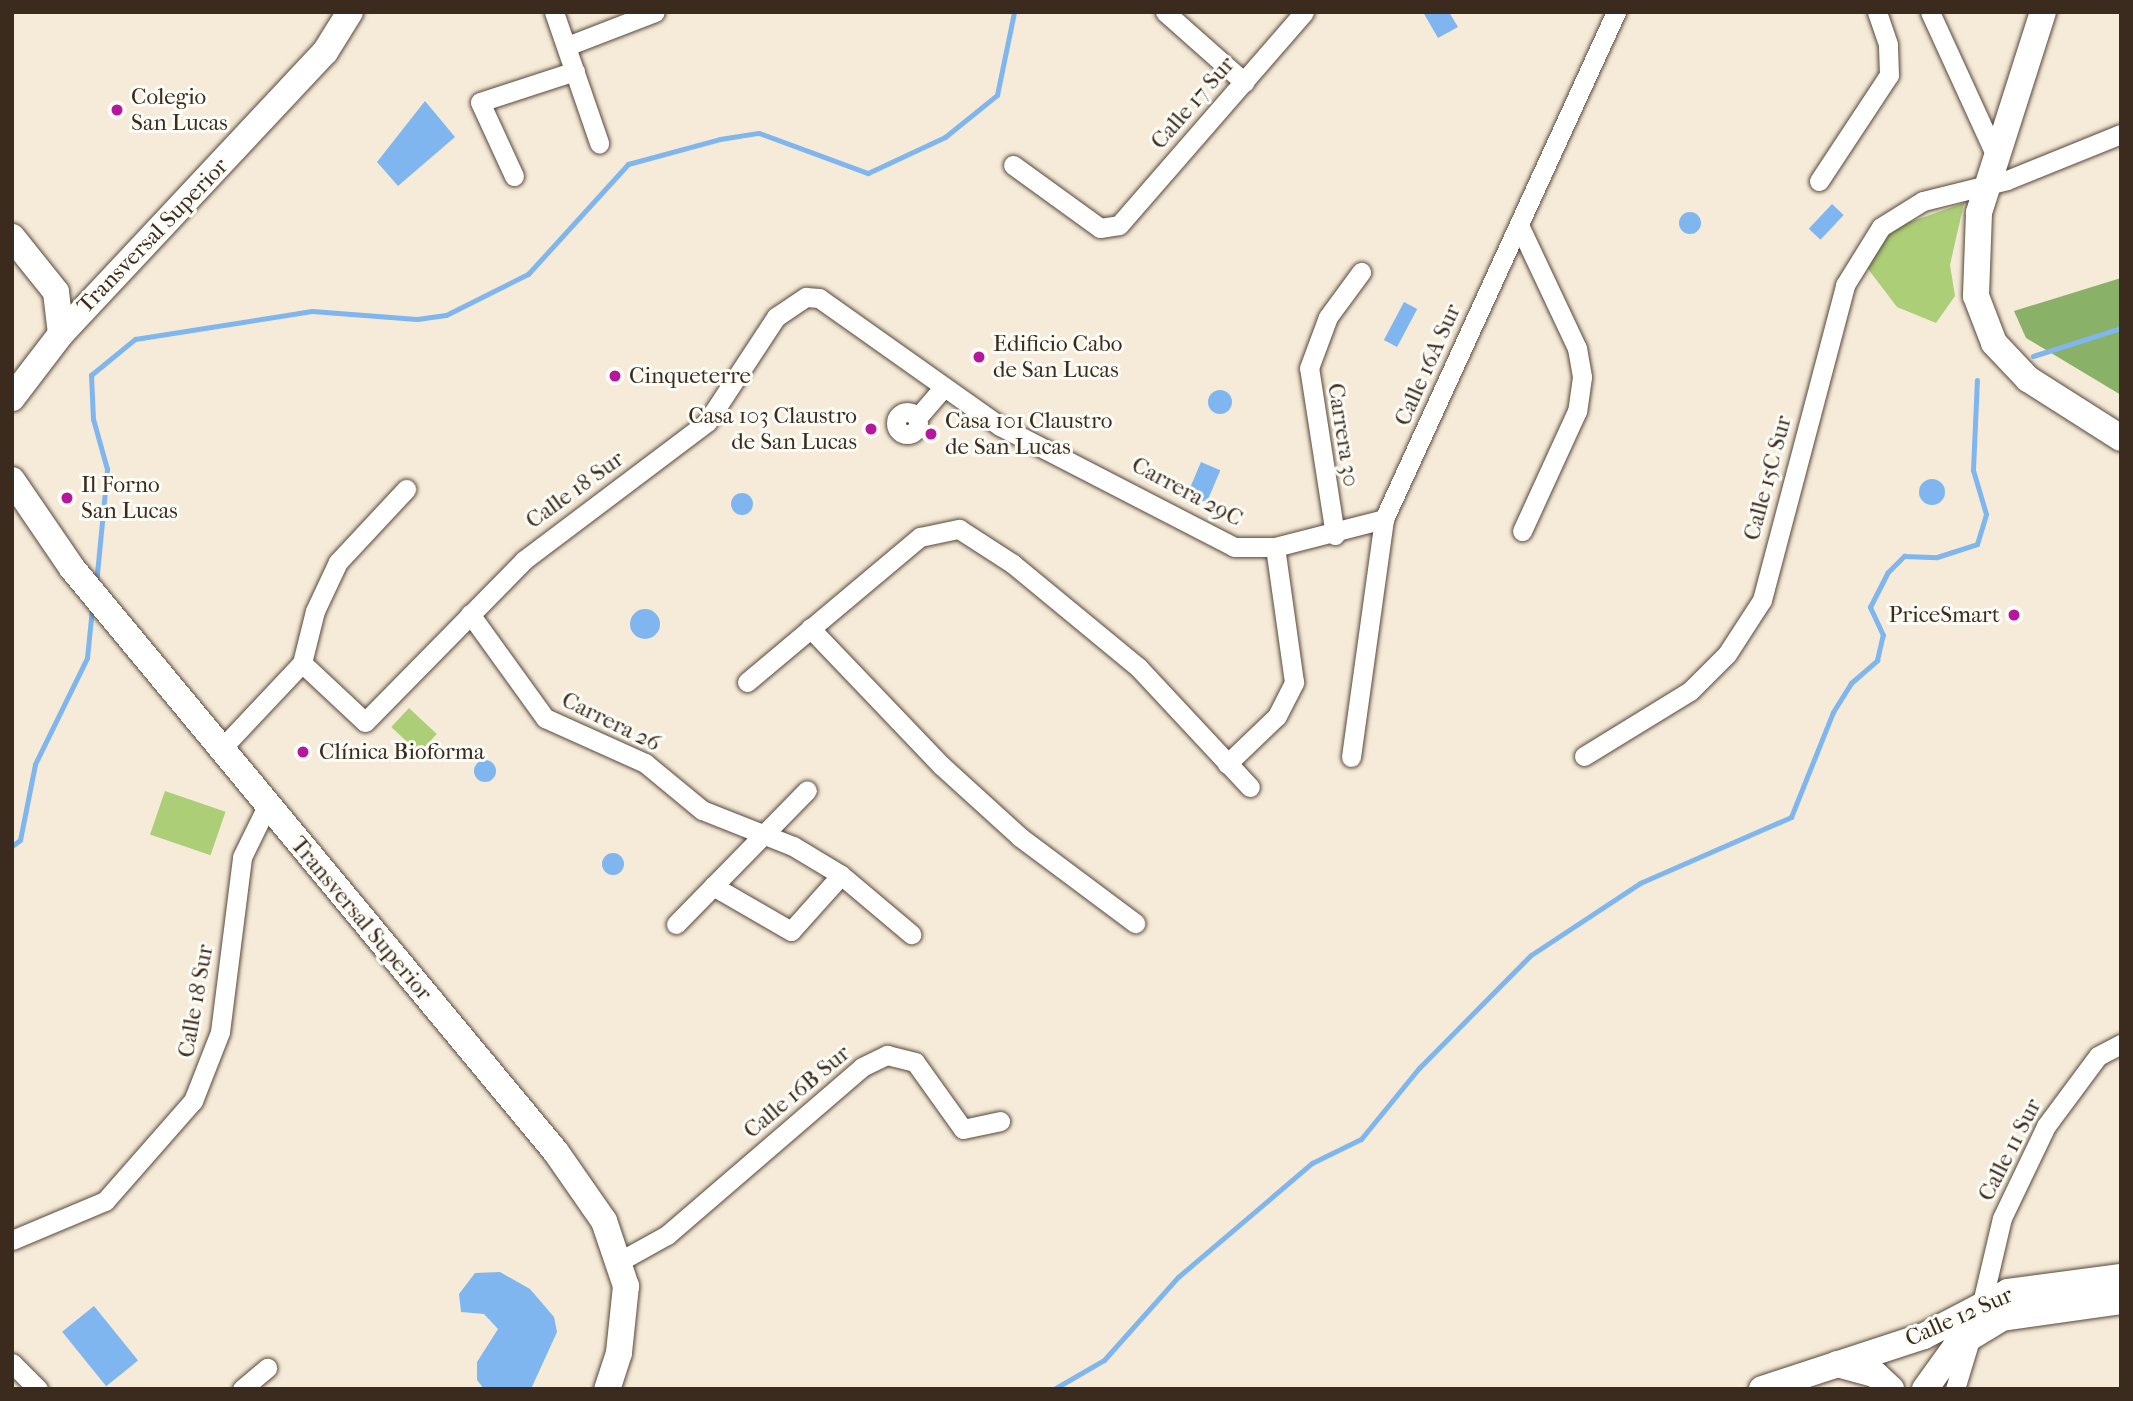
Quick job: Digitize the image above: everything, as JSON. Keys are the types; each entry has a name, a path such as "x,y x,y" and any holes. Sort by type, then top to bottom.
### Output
{"main road":[{"name":"Transversal Superior","path":"14,388 61,334 297,85 350,12"},
{"path":"2043,12 1995,154 1979,213 1976,296 1994,343 2028,379 2121,438"},
{"path":"12,237 56,292 61,334"},
{"name":"Transversal Superior","path":"12,480 85,584 556,1152 604,1221 620,1261 626,1314 607,1389"},
{"name":"Calle 12 Sur","path":"1764,1388 1924,1336 1982,1303 2008,1292 2121,1276"},
{"name":"Calle 12 Sur","path":"1925,1389 1972,1333 2002,1318 2121,1301"},
{"path":"1837,1364 1875,1374 1891,1389"}],"street":[{"path":"554,12 599,144"},
{"path":"567,46 655,12"},
{"path":"1165,12 1244,82"},
{"name":"Calle 17 Sur","path":"1013,165 1100,228 1119,225 1304,12"},
{"name":"Calle 16A Sur","path":"1351,757 1384,519 1616,12"},
{"path":"1819,181 1889,75 1888,44 1877,12"},
{"path":"1930,12 1995,154"},
{"path":"513,176 480,102 575,71"},
{"path":"1976,108 2007,119"},
{"name":"Calle 15C Sur","path":"1584,756 1690,691 1727,654 1762,600 1845,285 1860,252 1905,211 1986,186 2121,134"},
{"path":"1958,194 1979,213"},
{"path":"1519,225 1577,348 1582,377 1577,411 1522,531"},
{"path":"1507,250 1533,254"},
{"name":"Carrera 30","path":"1335,535 1309,368 1328,317 1361,272"},
{"name":"Carrera 29C","path":"806,297 819,298 941,390 1000,426 1149,498 1212,538 1234,547 1275,547 1335,535 1384,519"},
{"name":"Calle 18 Sur","path":"302,663 365,722 470,614 570,519 707,422 776,317 806,297"},
{"path":"917,418 941,390"},
{"path":"222,748 302,663 315,611 338,562 406,489"},
{"path":"747,682 920,537 959,529 1013,564 1138,667 1250,787"},
{"path":"1227,764 1277,716 1294,682 1275,547"},
{"name":"Carrera 26","path":"470,614 545,718 645,763 702,810 764,834 841,875 911,934"},
{"path":"810,628 942,766 1020,837 1135,923"},
{"path":"676,925 807,790"},
{"name":"Calle 18 Sur","path":"12,1240 105,1201 193,1101 220,1032 242,857 267,806"},
{"path":"713,886 791,930 841,875"},
{"name":"Calle 11 Sur","path":"1982,1303 2002,1218 2046,1126 2098,1056 2121,1044"},
{"name":"Calle 16B Sur","path":"620,1261 667,1235 862,1067 887,1055 915,1062 963,1129 1000,1121"},
{"path":"1955,1389 1972,1333"},
{"path":"12,1363 38,1389"},
{"path":"243,1389 267,1368"}],"green space":[{"path":"1964,203 1950,265 1955,296 1936,323 1897,307 1862,261 1887,230"},
{"path":"2121,278 2121,395 2026,338 2014,311"},
{"path":"409,708 437,734 419,753 391,727"},
{"path":"165,791 226,812 211,855 150,834"}],"water":[{"path":"1423,12 1449,12 1458,27 1438,38"},
{"path":"425,101 455,137 398,186 377,162"},
{"path":"1832,204 1844,215 1821,240 1809,229"},
{"path":"1690,212 1698,215 1701,223 1698,231 1690,234 1682,231 1679,223 1682,215"},
{"path":"1404,302 1417,309 1397,347 1384,340"},
{"path":"1220,390 1229,393 1232,402 1229,411 1220,414 1211,411 1208,402 1211,393"},
{"path":"1201,462 1220,470 1207,502 1187,494"},
{"path":"1932,479 1941,483 1945,492 1941,501 1932,505 1923,501 1919,492 1923,483"},
{"path":"742,493 750,496 753,504 750,512 742,515 734,512 731,504 734,496"},
{"path":"645,609 656,613 660,624 656,635 645,639 634,635 630,624 634,613"},
{"path":"485,760 495,767 496,771 489,781 485,782 475,775 474,771 481,761"},
{"path":"613,853 623,860 624,864 617,874 613,875 603,868 602,864 609,854"},
{"path":"500,1272 530,1289 554,1317 557,1332 531,1389 484,1389 477,1380 477,1362 498,1329 484,1314 461,1312 459,1294 475,1273"},
{"path":"94,1306 138,1360 106,1386 62,1332"}],"waterway":[{"path":"96,584 107,469 93,419 91,375 135,339 312,311 417,319 446,315 528,274 628,164 720,139 759,133 868,173 945,137 997,95 1014,12"},
{"path":"2033,356 2121,328"},
{"path":"1054,1389 1104,1360 1178,1277 1312,1163 1361,1139 1419,1068 1531,955 1640,883 1791,817 1833,712 1851,683 1877,660 1883,635 1870,607 1888,572 1904,556 1937,557 1977,544 1986,514 1973,470 1977,380"},
{"path":"12,846 20,840 35,764 87,658 92,608"}],"place":[{"name":"Colegio San Lucas","path":"117,110"},
{"name":"Edificio Cabo de San Lucas","path":"979,357"},
{"name":"Cinqueterre","path":"615,376"},
{"name":"Casa 103 Claustro de San Lucas","path":"871,429"},
{"name":"Casa 101 Claustro de San Lucas","path":"931,434"},
{"name":"Il Forno San Lucas","path":"67,498"},
{"name":"PriceSmart","path":"2014,615"},
{"name":"Clínica Bioforma","path":"303,752"}]}
